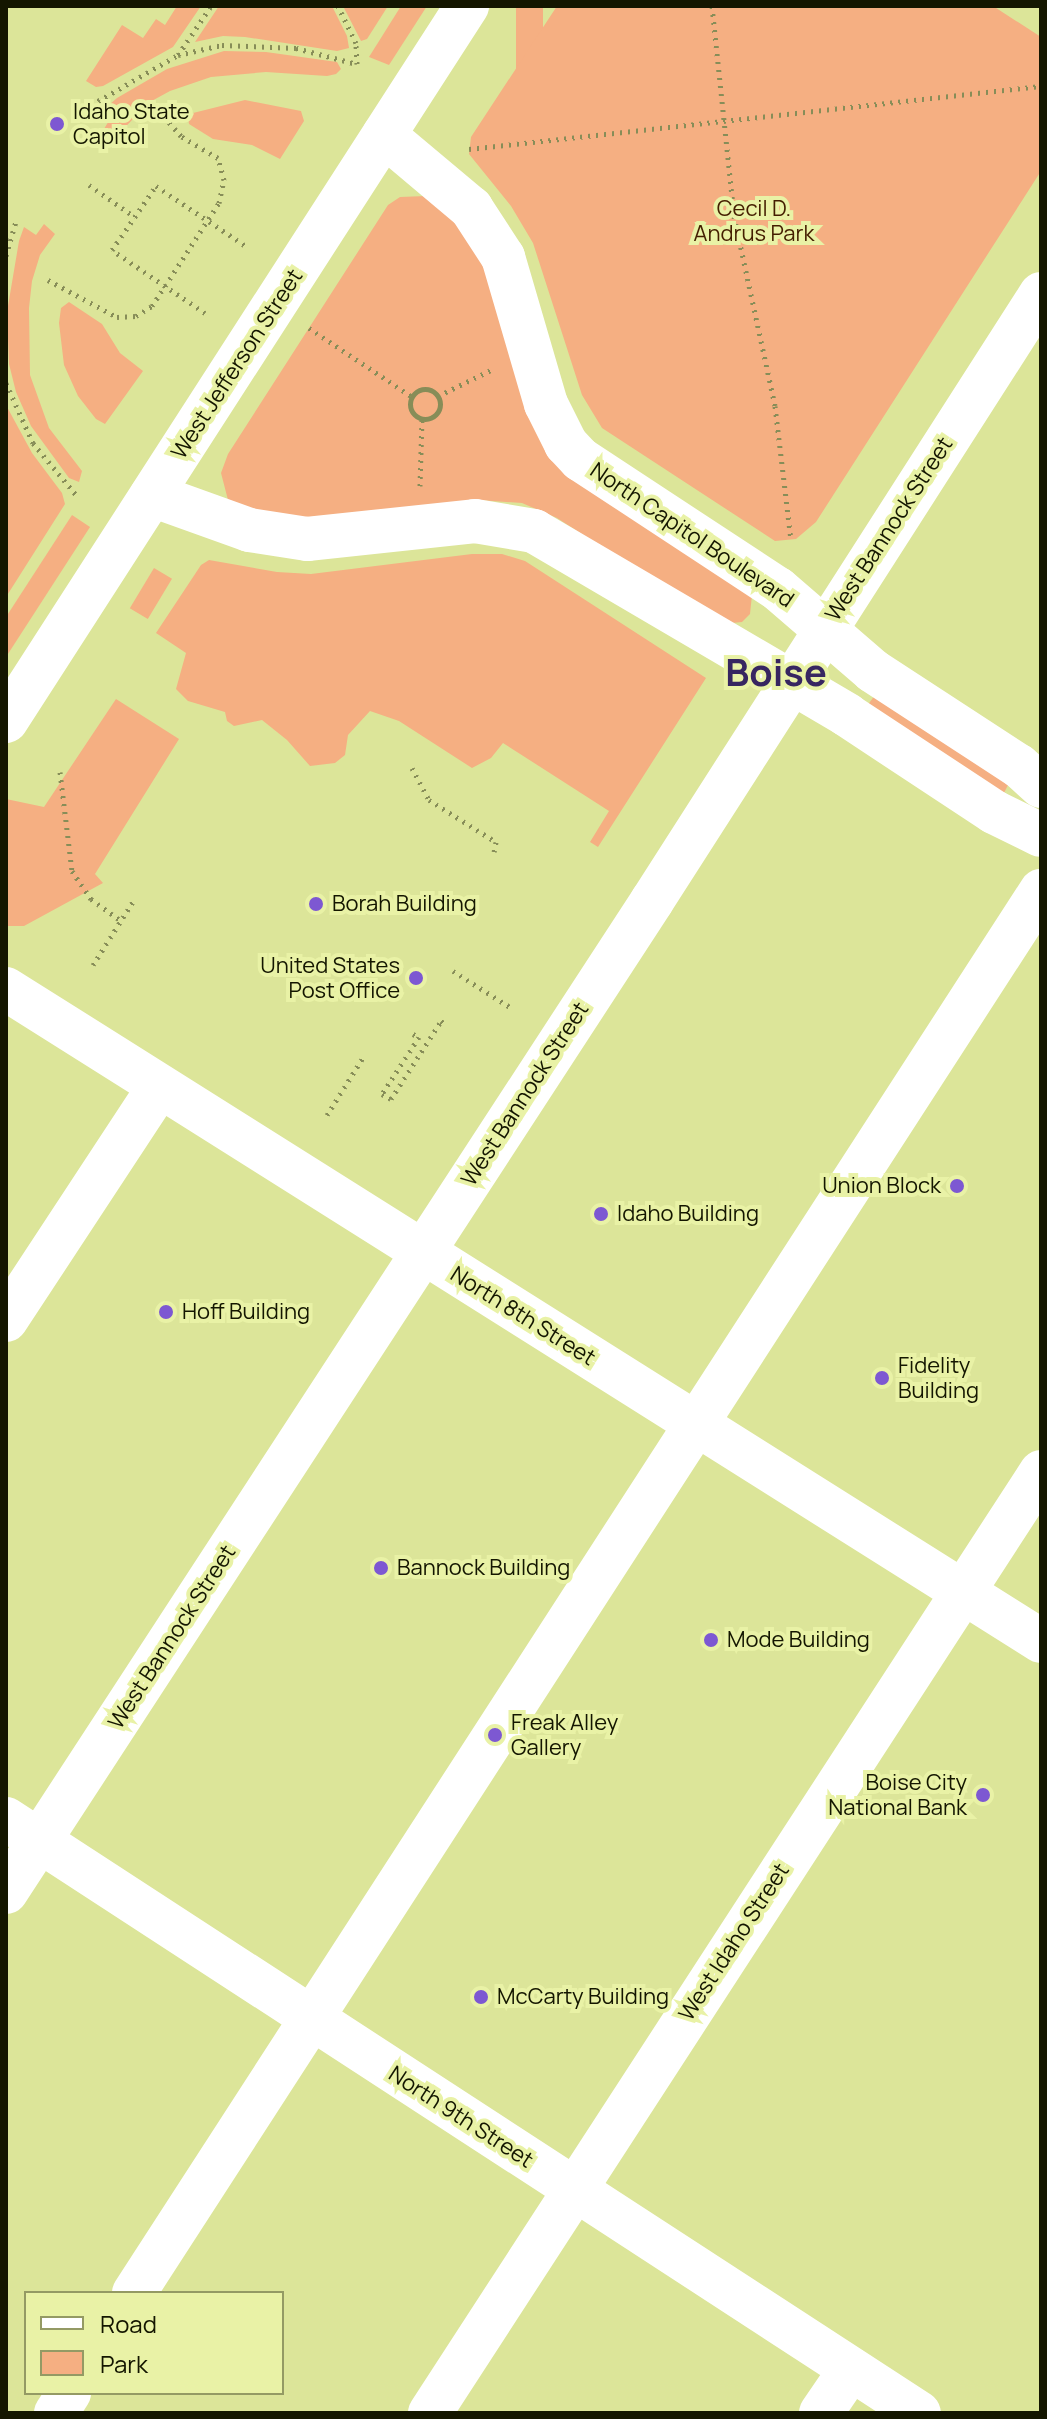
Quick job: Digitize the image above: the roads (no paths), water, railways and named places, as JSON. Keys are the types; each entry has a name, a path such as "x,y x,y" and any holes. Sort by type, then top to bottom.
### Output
{"street":[{"name":"West Jefferson Street","path":"6,721 467,6"},
{"name":"North Capitol Boulevard","path":"384,135 471,208 503,257 528,351 551,414 566,444 594,471 778,589 873,671 1019,766 1041,786"},
{"name":"West Bannock Street","path":"6,1892 22,1830 421,1252 652,901 790,681 1041,294"},
{"path":"152,495 249,530 307,539 484,521 534,531 790,681 994,812 1041,835"},
{"path":"135,2291 1041,891"},
{"name":"North 8th Street","path":"6,989 1041,1641"},
{"path":"6,1320 159,1087"},
{"name":"West Idaho Street","path":"430,2413 1041,1472"},
{"name":"North 9th Street","path":"22,1830 919,2413"},
{"path":"821,2413 851,2369"},
{"path":"56,2413 68,2395"}],"place":[{"name":"Idaho State Capitol","path":"57,124"},
{"name":"Borah Building","path":"316,904"},
{"name":"United States Post Office","path":"416,978"},
{"name":"Union Block","path":"957,1186"},
{"name":"Idaho Building","path":"601,1214"},
{"name":"Hoff Building","path":"166,1312"},
{"name":"Fidelity Building","path":"882,1378"},
{"name":"Bannock Building","path":"381,1568"},
{"name":"Mode Building","path":"711,1640"},
{"name":"Freak Alley Gallery","path":"495,1735"},
{"name":"Boise City National Bank","path":"983,1795"},
{"name":"McCarty Building","path":"481,1997"}],"district":[{"name":"Boise","path":"776,672"}],"park label":[{"name":"Cecil D. Andrus Park","path":"754,220"}]}
